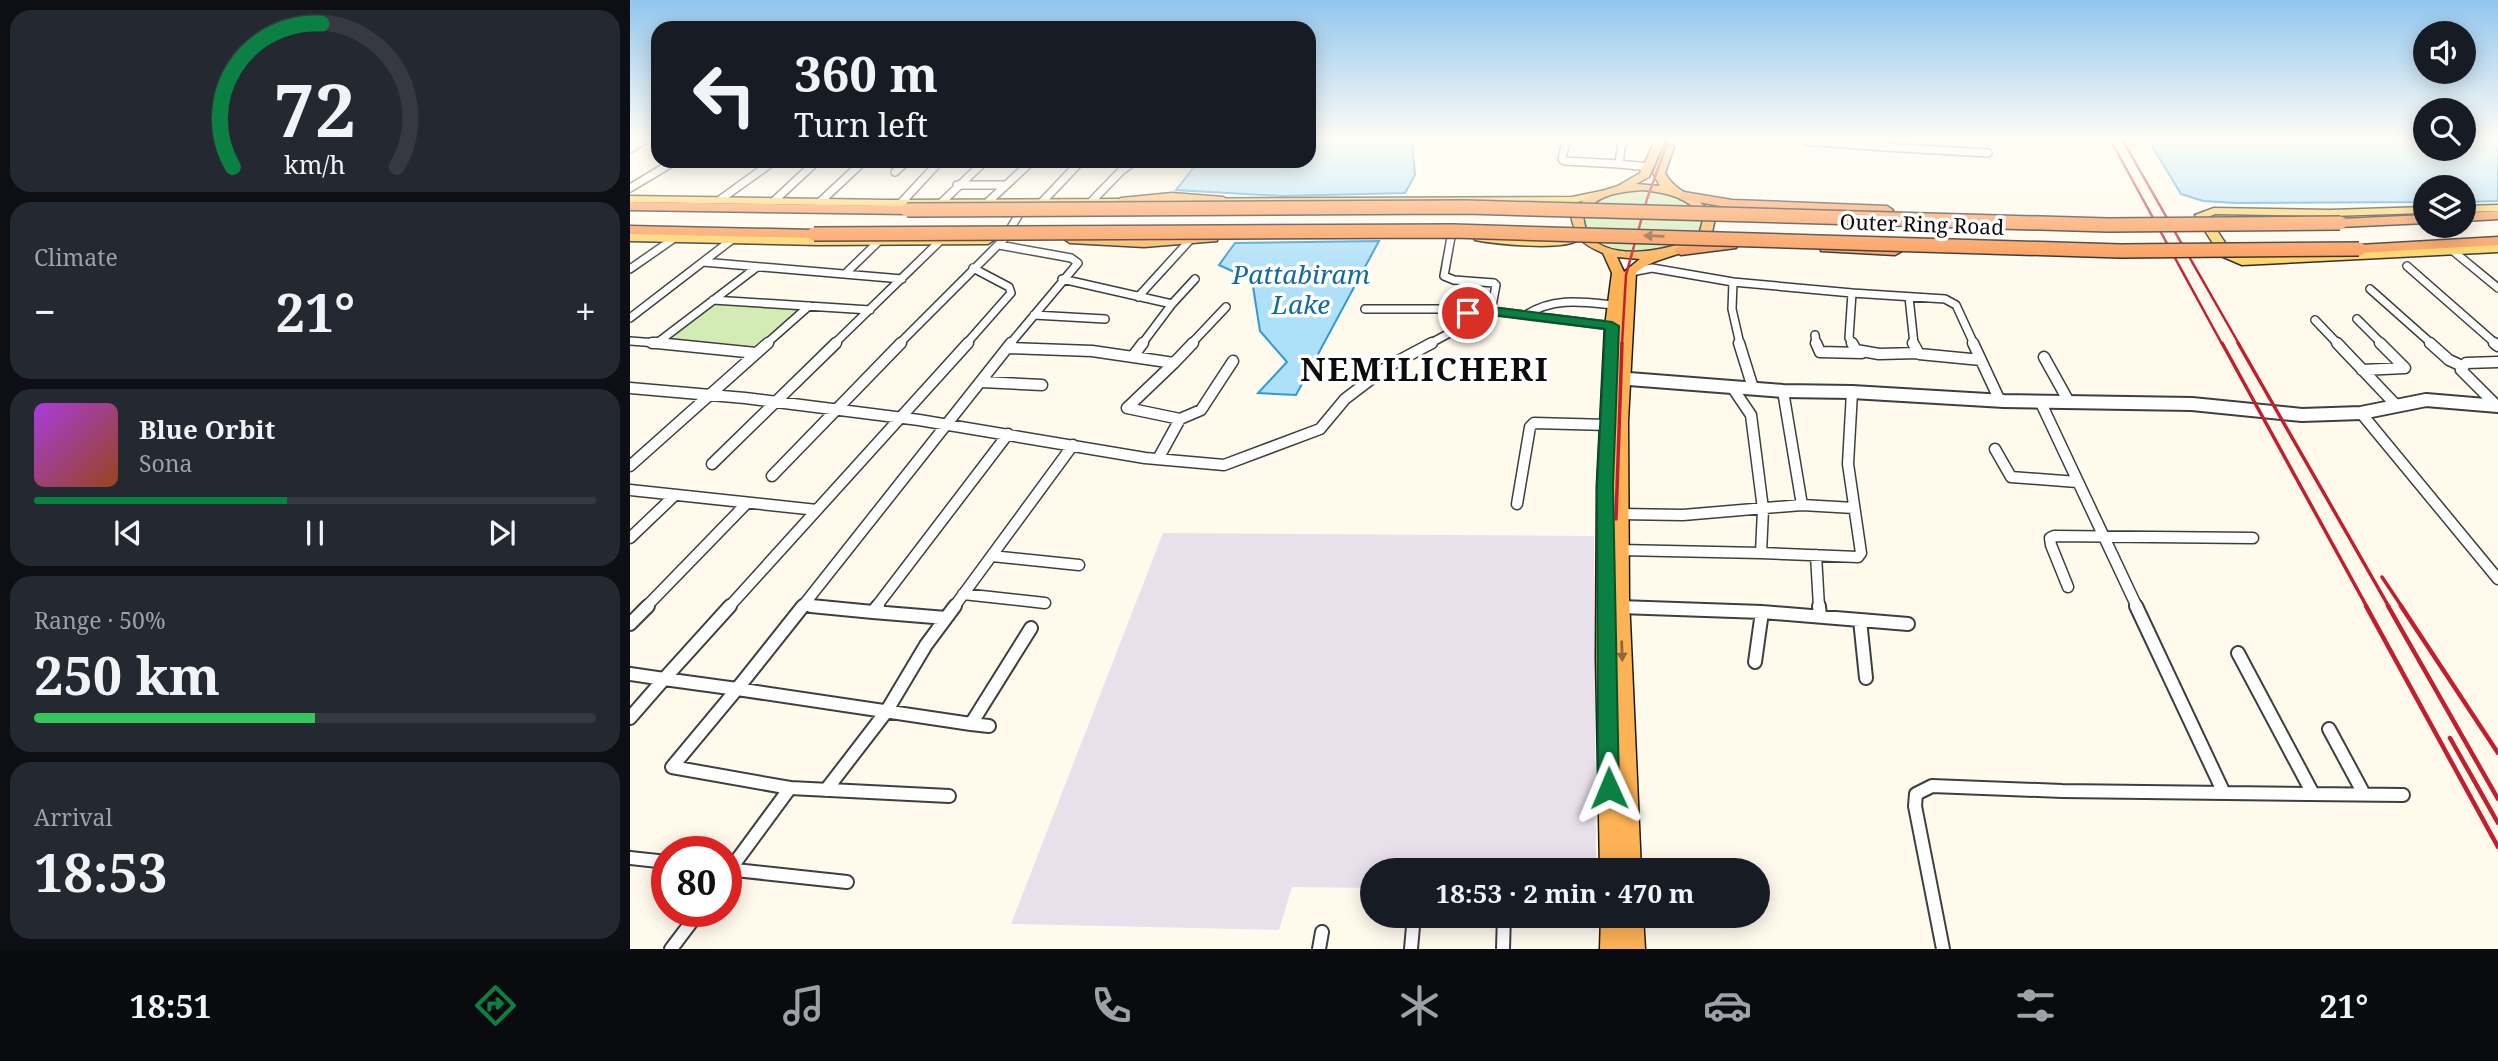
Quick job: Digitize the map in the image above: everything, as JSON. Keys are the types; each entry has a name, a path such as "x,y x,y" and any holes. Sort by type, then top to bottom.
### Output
{"highway":[{"path":"1625,185 1587,201 1577,216 1581,232 1602,247 1631,256 1657,256"},
{"path":"1669,185 1702,208 1709,226 1698,242 1681,251"},
{"path":"1618,189 1656,188 1732,204 2331,223"},
{"path":"723,202 770,200"},
{"name":"Outer Ring Road","path":"630,206 723,202 904,206 1466,207 2108,225 2413,220"},
{"path":"2476,216 2498,215"},
{"name":"Outer Ring Road","path":"630,230 671,233 699,230 814,234 1453,231 2120,251 2335,250 2498,241"},
{"path":"699,230 734,238"},
{"path":"1070,239 1144,243 1213,238"},
{"path":"1611,858 1605,597 1609,425 1630,272 1638,264 1657,256 1725,244 2124,259 2254,257 2335,250"},
{"path":"1602,247 1618,273 1612,326 1617,378 1620,607 1630,858"},
{"path":"1612,928 1612,949"},
{"path":"1632,928 1633,949"}],"main road":[{"path":"770,200 904,206 941,202 1026,201 1535,201 1572,200 1601,194"},
{"path":"630,199 723,202"},
{"path":"2476,209 2498,208"},
{"path":"2413,210 2330,213 2214,211 2202,215 2225,253 2242,261 2498,248"},
{"path":"630,237 671,233 734,238 1002,242 1070,239 1479,237 1536,242 1572,240 1602,247"}],"street":[{"path":"723,202 744,185"},
{"path":"770,200 788,185"},
{"path":"820,202 838,185"},
{"path":"904,206 921,185"},
{"path":"941,202 957,185"},
{"path":"988,202 1006,185"},
{"path":"1043,201 1058,185"},
{"path":"1092,201 1107,185"},
{"path":"772,476 973,268 1002,242 1026,201"},
{"path":"630,270 671,233"},
{"path":"630,388 775,402 948,424 1158,460 1224,465 1320,429 1345,399 1387,367 1487,314 1496,285 1494,283 1454,280 1444,276 1451,237"},
{"path":"630,318 734,238"},
{"path":"1138,297 1190,240"},
{"path":"845,274 879,241"},
{"path":"712,464 940,241"},
{"path":"949,796 790,788 672,767 1062,279 1077,264 1074,259 1002,242"},
{"path":"2453,251 2498,287"},
{"path":"703,262 902,279"},
{"path":"2407,266 2498,345"},
{"path":"657,343 757,267"},
{"path":"630,718 1011,293 1002,282 973,268"},
{"path":"1630,272 1652,268 1733,282 1945,299 1956,305 2000,401"},
{"path":"1062,279 1172,304"},
{"path":"1133,356 1172,304 1195,279"},
{"path":"1733,282 1730,299 1741,352 1753,388"},
{"path":"2370,289 2449,360 2462,366"},
{"path":"1852,293 1849,338 1856,351 1862,353"},
{"path":"1909,297 1914,348 1918,353"},
{"path":"713,300 870,310"},
{"path":"1526,315 1550,303 1576,301 1614,304"},
{"path":"630,466 809,306"},
{"path":"1226,307 1127,408 1180,419 1201,410 1233,361"},
{"path":"1366,309 1452,309 1612,326"},
{"path":"1034,316 1105,319"},
{"path":"2357,319 2405,368 2362,370"},
{"path":"2315,320 2396,405"},
{"path":"1815,335 1816,348 1821,352 1918,353 1981,360"},
{"path":"630,341 756,353"},
{"path":"1008,348 1093,351 1174,363"},
{"path":"2044,357 2069,402"},
{"path":"2462,366 2466,363 2498,362"},
{"path":"2462,366 2461,370 2498,406"},
{"path":"1617,378 1783,391 1852,392 2000,401 2183,404 2302,415 2361,413 2426,400 2498,406"},
{"path":"982,382 1042,385"},
{"path":"1732,387 1751,415 1763,509 1761,553"},
{"path":"1783,391 1802,505"},
{"path":"1620,550 1858,557 1861,553 1848,464 1852,392"},
{"path":"2040,401 2223,791"},
{"path":"2361,413 2498,579"},
{"path":"1158,460 1180,419"},
{"path":"1517,504 1530,427 1534,424 1609,425"},
{"path":"873,612 1008,433"},
{"path":"826,790 886,712 926,645 1073,445"},
{"path":"1995,449 2011,477 2077,482"},
{"path":"630,490 817,510"},
{"path":"630,538 675,495"},
{"path":"630,624 747,503"},
{"path":"1620,514 1683,515 1802,505 1854,508"},
{"path":"2068,587 2050,538 2253,538"},
{"path":"1816,555 1820,616"},
{"path":"992,556 1079,565"},
{"path":"963,594 1045,603"},
{"path":"804,605 946,618"},
{"path":"1620,607 1762,612 1908,624"},
{"path":"1755,662 1762,612"},
{"path":"1860,620 1866,678"},
{"path":"971,724 1031,628"},
{"path":"2238,653 2312,792"},
{"path":"630,674 989,726"},
{"path":"2329,729 2364,794"},
{"path":"1943,949 1915,806 1916,794 1931,786 2062,791 2403,795"},
{"path":"742,852 790,788"},
{"path":"630,858 651,860"},
{"path":"742,872 847,882"},
{"path":"671,949 688,927"},
{"path":"1411,949 1413,928"},
{"path":"1503,949 1504,928"},
{"path":"1319,949 1322,932"}],"shaded area":[{"path":"1163,533 1594,536 1596,858 1360,858 1360,888 1292,887 1279,930 1011,924"}],"green space":[{"path":"1639,190 1665,193 1689,203 1702,215 1702,231 1672,249 1648,254 1612,247 1584,231 1582,215 1593,203 1607,196"},
{"path":"716,303 798,310 752,350 669,340"}],"water":[{"path":"1180,185 1409,185 1405,193 1282,196 1176,190"},
{"path":"2176,185 2413,185 2413,202 2203,201 2181,194"},
{"path":"2476,185 2498,185 2498,201 2476,202"},
{"name":"Pattabiram Lake","path":"1379,241 1296,395 1258,393 1287,362 1260,331 1252,280 1219,265 1235,243"}],"railway":[{"path":"1622,344 1626,275 1652,185"},
{"path":"2135,185 2222,344"},
{"path":"2148,185 2239,344"},
{"path":"1616,519 1622,343"},
{"path":"2222,343 2367,607"},
{"path":"2238,343 2389,607"},
{"path":"2382,577 2402,607"},
{"path":"2366,606 2498,847"},
{"path":"2388,606 2498,799"},
{"path":"2401,606 2498,753"},
{"path":"2450,738 2498,823"}],"district":[{"name":"NEMILICHERI","path":"1425,368"}],"route":[{"path":"1468,313 1484,316 1491,311 1612,326 1605,486 1605,658 1609,788"}]}
